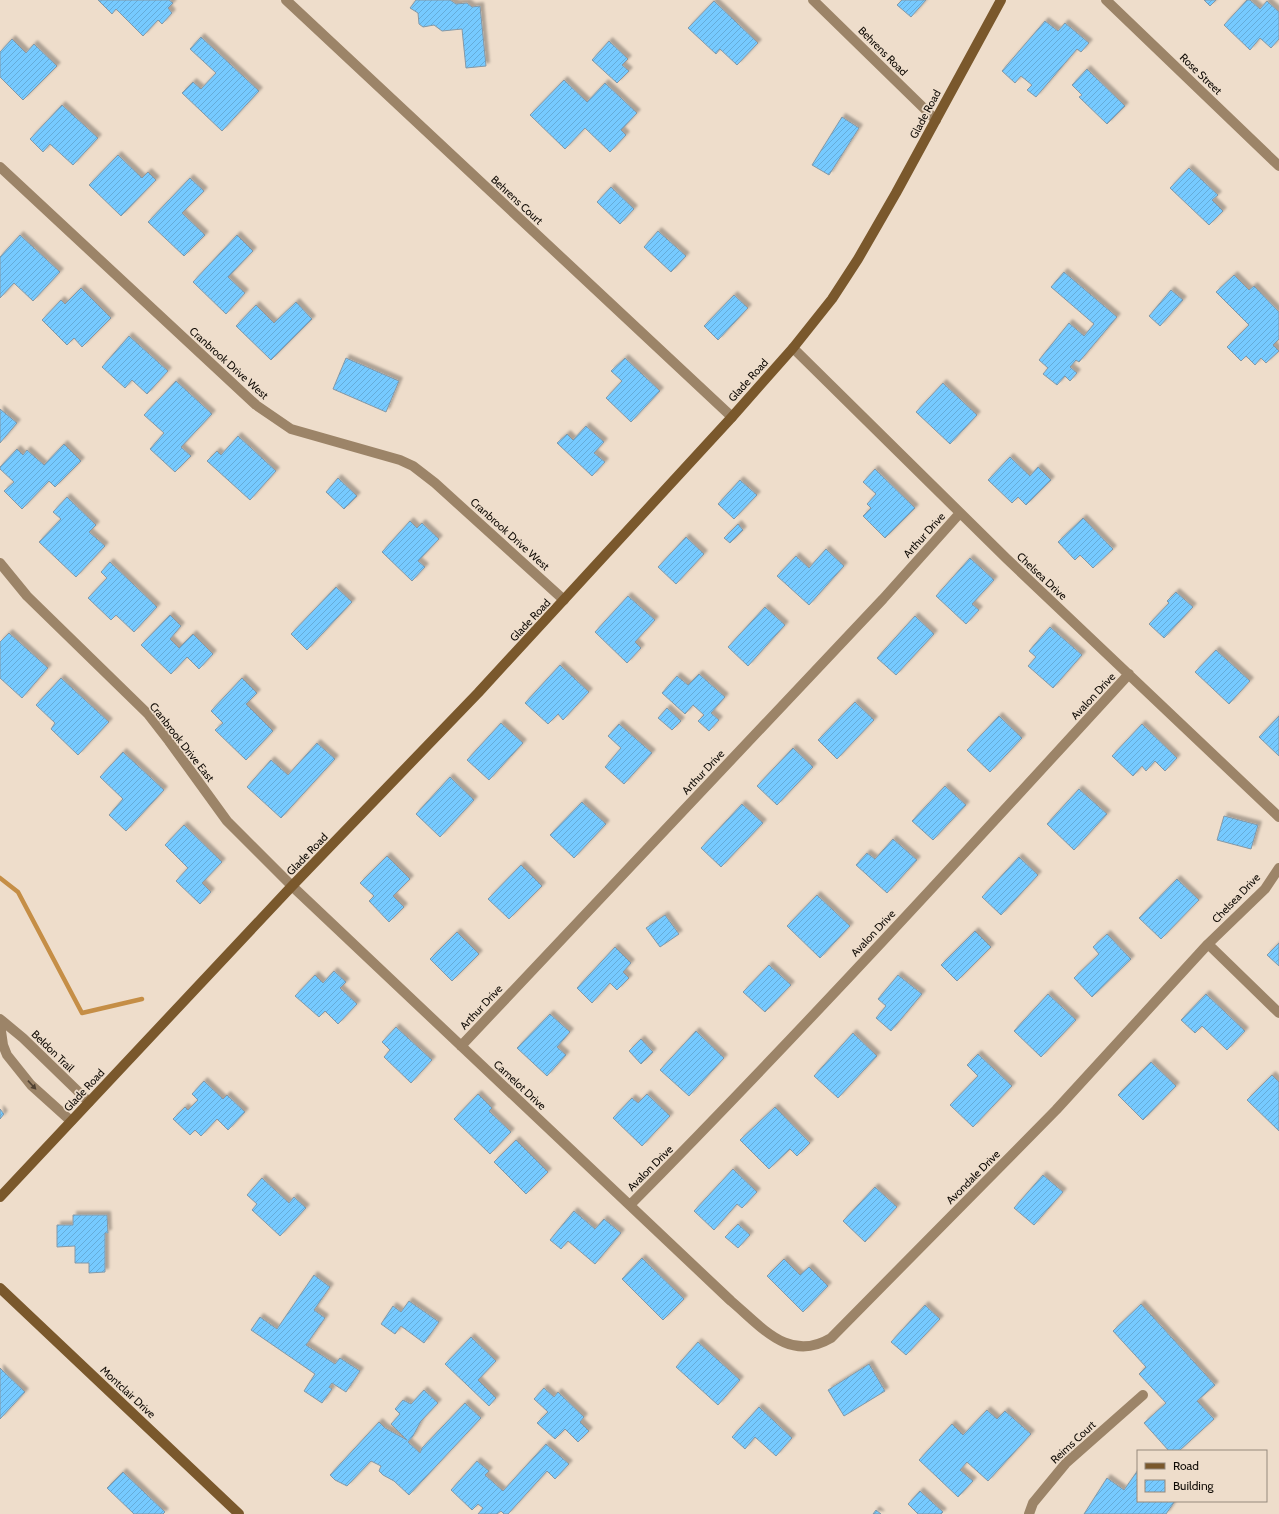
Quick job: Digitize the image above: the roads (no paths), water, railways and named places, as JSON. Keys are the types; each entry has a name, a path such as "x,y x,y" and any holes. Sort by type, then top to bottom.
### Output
{"main road":[{"name":"Glade Road","path":"0,1197 292,886 478,693 732,417 793,348 832,299 858,260 1001,0"},
{"name":"Montclair Drive","path":"0,1288 239,1514"}],"street":[{"name":"Behrens Court","path":"286,0 732,417"},
{"name":"Behrens Road","path":"813,0 936,120"},
{"name":"Rose Street","path":"1106,0 1279,166"},
{"name":"Cranbrook Drive West","path":"0,167 256,405 291,429 400,460 414,466 435,483 564,600"},
{"name":"Chelsea Drive","path":"793,348 960,513 1279,817"},
{"name":"Arthur Drive","path":"461,1046 883,599 960,513"},
{"name":"Cranbrook Drive East","path":"0,563 27,596 148,714 228,821 292,886"},
{"name":"Avalon Drive","path":"630,1205 713,1121 1129,674"},
{"name":"Chelsea Drive","path":"1208,944 1265,889 1279,868"},
{"name":"Camelot Drive","path":"292,886 731,1301"},
{"path":"1208,944 1279,1013"},
{"name":"Avondale Drive","path":"731,1301 770,1334 786,1344 797,1347 819,1345 831,1338 1056,1110 1208,944"},
{"name":"Beldon Trail","path":"0,1019 23,1038 89,1102"},
{"path":"0,1024 3,1045 7,1054 31,1085 71,1121"},
{"name":"Reims Court","path":"1029,1514 1033,1503 1066,1463 1143,1395"}],"waterway":[{"path":"0,878 18,892 82,1013 142,999"}]}
